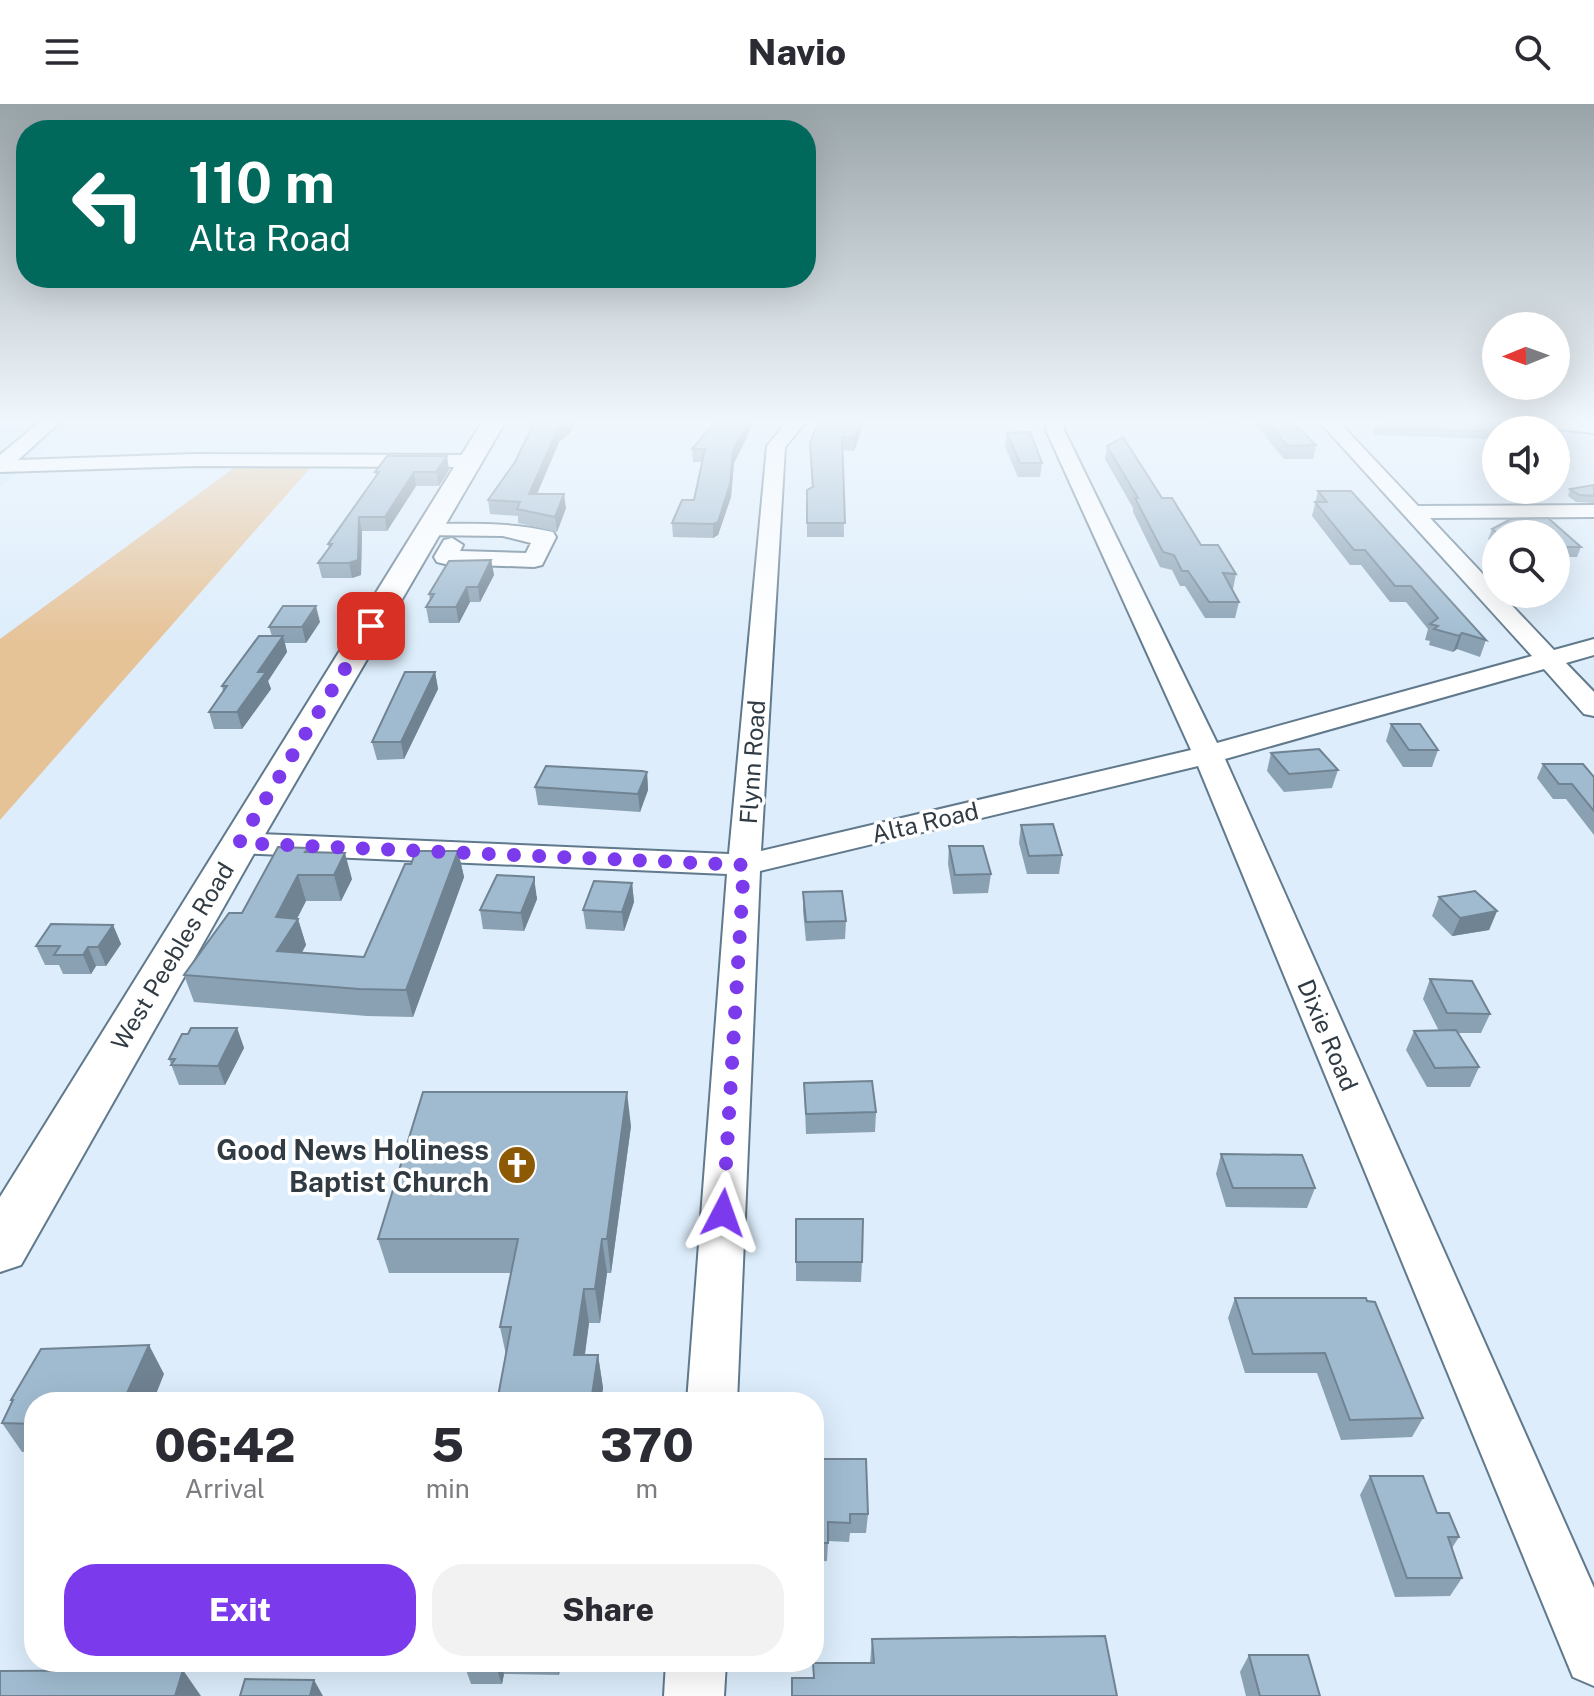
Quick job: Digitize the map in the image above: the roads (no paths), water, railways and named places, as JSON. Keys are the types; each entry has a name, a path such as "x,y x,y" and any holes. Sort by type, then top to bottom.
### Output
{"main road":[{"name":"West Peebles Road","path":"0,1248 239,843 434,540 456,493"}],"street":[{"name":"Flynn Road","path":"713,1392 744,865 772,493"},
{"name":"Dixie Road","path":"1085,493 1208,755 1594,1656"},
{"path":"1395,493 1594,708"},
{"path":"1412,512 1594,511"},
{"path":"475,530 507,530 519,536 545,537 534,560 445,557 434,540 475,530"},
{"name":"Alta Road","path":"239,843 744,865 1208,755 1594,647"},
{"path":"694,1696 695,1672"}],"place":[{"name":"Good News Holiness Baptist Church","path":"517,1165"}]}
